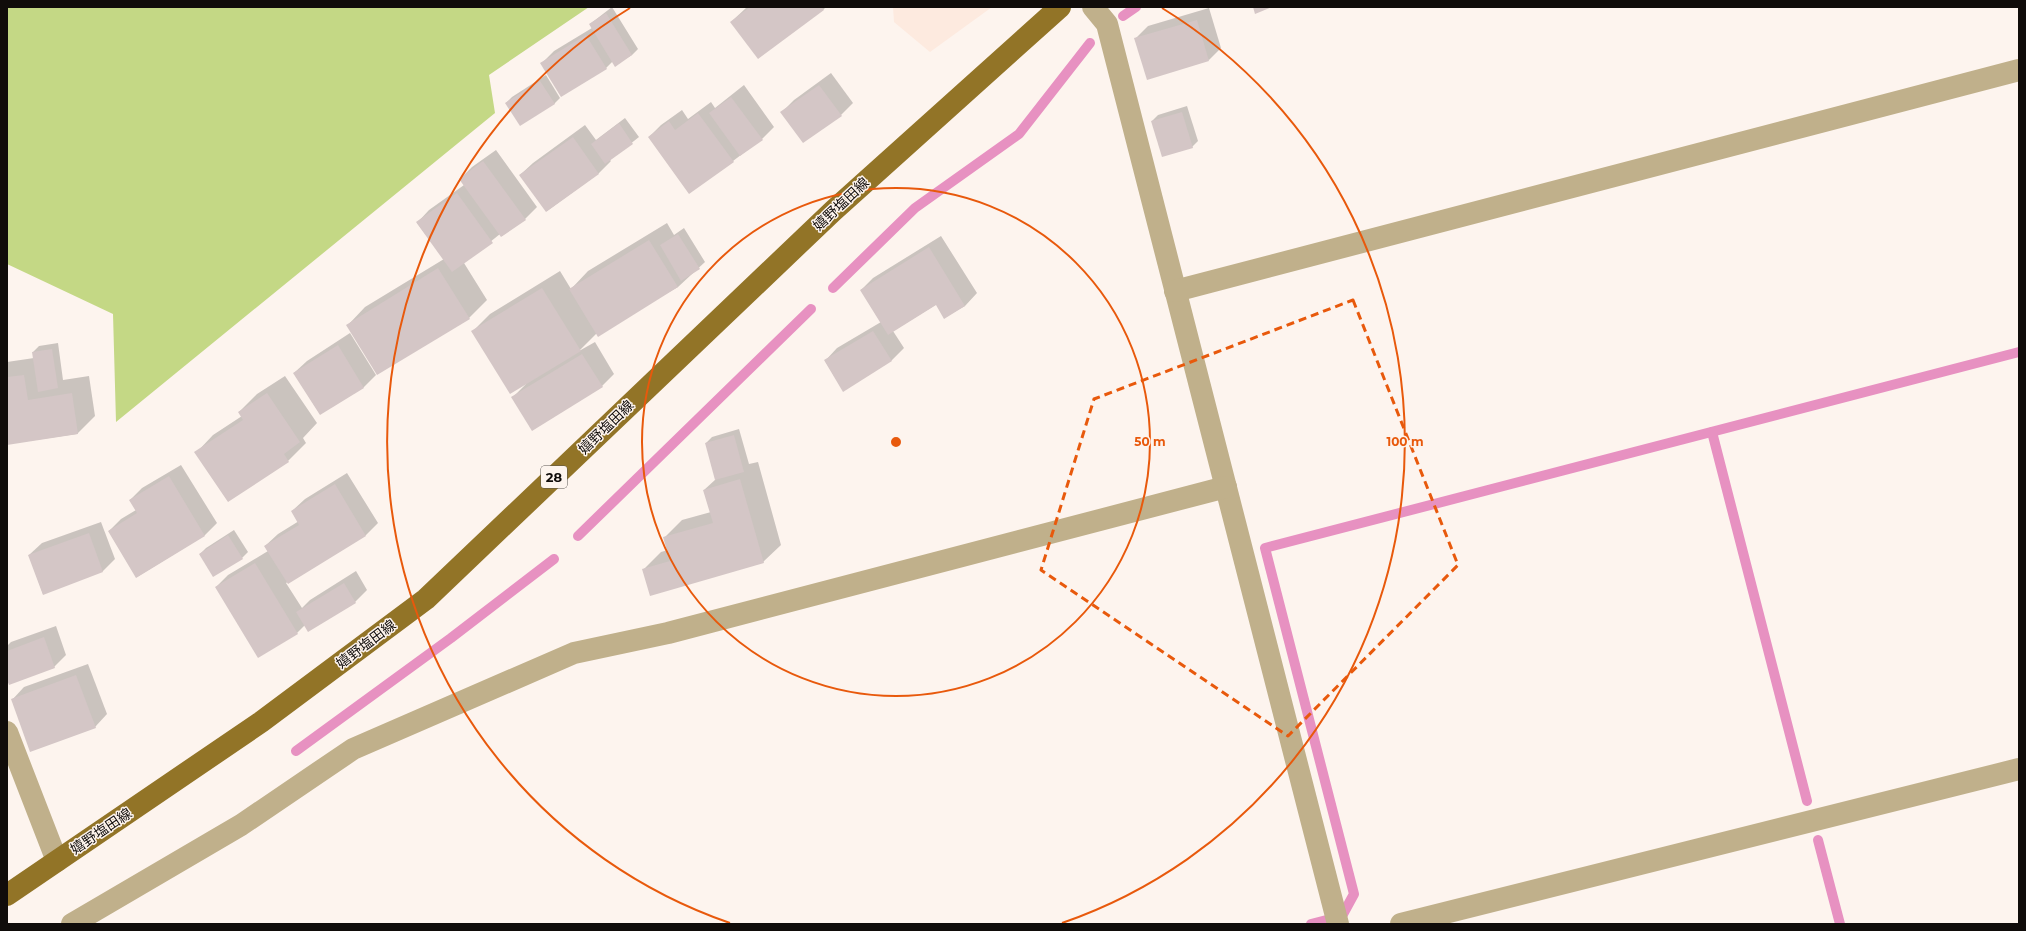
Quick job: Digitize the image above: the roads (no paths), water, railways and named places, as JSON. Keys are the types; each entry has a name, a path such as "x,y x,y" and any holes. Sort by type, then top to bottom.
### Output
{"main road":[{"name":"嬉野塩田線","path":"7,895 261,722 426,599 833,211 1060,7"}],"street":[{"path":"1093,7 1107,24 1338,924"},
{"path":"1175,291 2019,70"},
{"path":"72,924 241,825 353,749 574,653 668,634 1226,486"},
{"path":"7,732 58,861"},
{"path":"1402,924 2019,769"}],"waterway":[{"path":"1123,16 1136,7"},
{"path":"833,288 915,208 1019,134 1090,43"},
{"path":"578,536 811,309"},
{"path":"1311,924 1342,916 1354,894 1265,548 2019,352"},
{"path":"1712,432 1807,801"},
{"path":"296,751 451,638 554,559"},
{"path":"1818,840 1840,924"}]}
